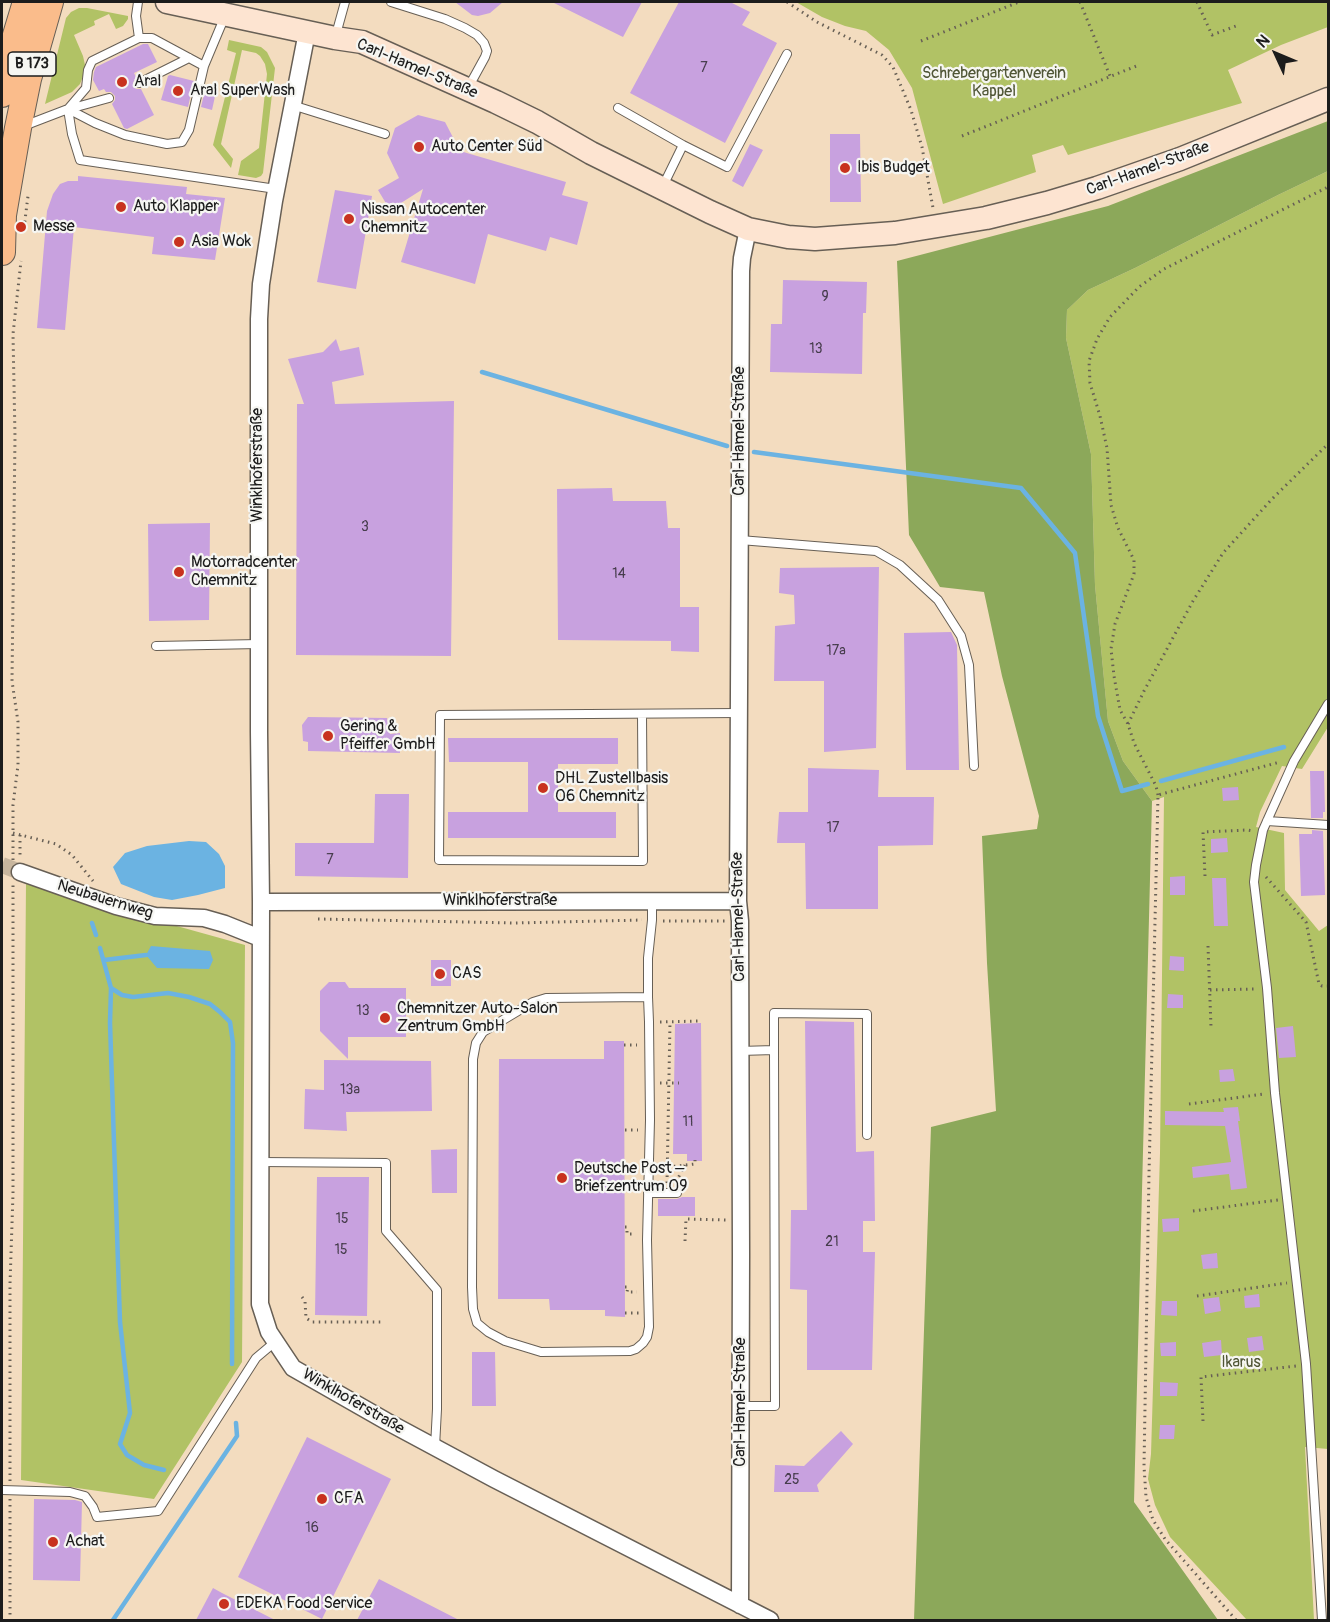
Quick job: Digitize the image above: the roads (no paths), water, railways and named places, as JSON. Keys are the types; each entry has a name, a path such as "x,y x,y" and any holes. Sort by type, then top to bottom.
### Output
{"main road":[{"name":"B 173","path":"2,94 7,65 26,2"},
{"name":"B 173","path":"11,254 3,216 28,79 50,2"},
{"name":"Carl-Hamel-Straße","path":"167,2 216,9 307,32 362,42 537,122 661,189 748,229 815,239 895,233 935,227 986,218 1047,203 1180,159 1329,99"}],"street":[{"name":"Winklhoferstraße","path":"307,32 276,189 261,284 259,319 260,1304 269,1332 293,1368 435,1448 770,1620"},
{"name":"Carl-Hamel-Straße","path":"740,1605 740,921 738,901 741,271 748,229"},
{"name":"Neubauernweg","path":"15,873 155,916 204,918 260,938"},
{"name":"Winklhoferstraße","path":"261,902 738,901"}],"lane":[{"path":"138,2 136,16 139,38"},
{"path":"335,38 345,2"},
{"path":"391,2 445,19 477,35 487,51 468,89"},
{"path":"68,109 125,135 167,144 182,142 189,130 216,9"},
{"path":"204,66 152,38 139,38 92,61 88,70 86,88 68,109 72,134 80,160 276,189"},
{"path":"618,108 683,145 727,166 788,54"},
{"path":"139,83 189,58"},
{"path":"18,128 68,109 109,98"},
{"path":"292,105 385,134"},
{"path":"661,189 683,145"},
{"path":"740,540 876,551 900,565 938,600 961,636 969,665 974,766"},
{"path":"156,646 259,644"},
{"path":"1322,1620 1306,1364 1254,882 1267,820 1294,761 1329,704"},
{"path":"642,714 643,861 439,860 440,715 739,713"},
{"path":"1267,820 1329,825"},
{"path":"648,997 546,998 533,1002 483,1032 476,1043 473,1059 473,1308 477,1323 505,1341 541,1352 630,1351 643,1343 648,1332 647,1240 650,1120 648,958 652,901"},
{"path":"740,1406 775,1406 774,1013 867,1014 867,1135"},
{"path":"740,1050 774,1050"},
{"path":"261,1162 386,1163 386,1231 437,1290 435,1448"},
{"path":"648,1193 671,1193"},
{"path":"6,1490 70,1492 85,1496 97,1517 158,1511 256,1358 276,1342"}],"water":[{"path":"189,841 206,842 219,854 225,866 225,888 172,900 154,897 121,884 113,867 125,853 147,846"},
{"path":"151,946 210,951 213,960 209,969 157,968 146,955"}],"waterway":[{"path":"482,372 727,446"},
{"path":"754,452 1021,488 1075,553 1098,716 1122,791 1148,784"},
{"path":"1161,781 1284,747"},
{"path":"92,923 96,935"},
{"path":"100,948 111,988 122,995 133,997 168,993 189,997 210,1004 230,1022 233,1043 232,1364"},
{"path":"104,960 146,955"},
{"path":"111,988 110,1023 120,1322 130,1413 120,1444 127,1455 144,1465 164,1470"},
{"path":"113,1620 237,1436 236,1423"}],"tunnel":[{"path":"2,865 20,872"}],"place":[{"name":"Aral","path":"122,82"},
{"name":"Aral SuperWash","path":"178,91"},
{"name":"Auto Center Süd","path":"419,147"},
{"name":"Ibis Budget","path":"845,168"},
{"name":"Auto Klapper","path":"121,207"},
{"name":"Nissan Autocenter Chemnitz","path":"349,219"},
{"name":"Messe","path":"21,227"},
{"name":"Asia Wok","path":"179,242"},
{"name":"Motorradcenter Chemnitz","path":"179,572"},
{"name":"Gering & Pfeiffer GmbH","path":"328,736"},
{"name":"DHL Zustellbasis 06 Chemnitz","path":"543,788"},
{"name":"CAS","path":"440,974"},
{"name":"Chemnitzer Auto-Salon Zentrum GmbH","path":"385,1018"},
{"name":"Deutsche Post – Briefzentrum 09","path":"562,1178"},
{"name":"CFA","path":"322,1499"},
{"name":"Achat","path":"53,1542"},
{"name":"EDEKA Food Service","path":"224,1604"}],"park label":[{"name":"Schrebergartenverein Kappel","path":"994,83"},
{"name":"Ikarus","path":"1241,1363"}]}
